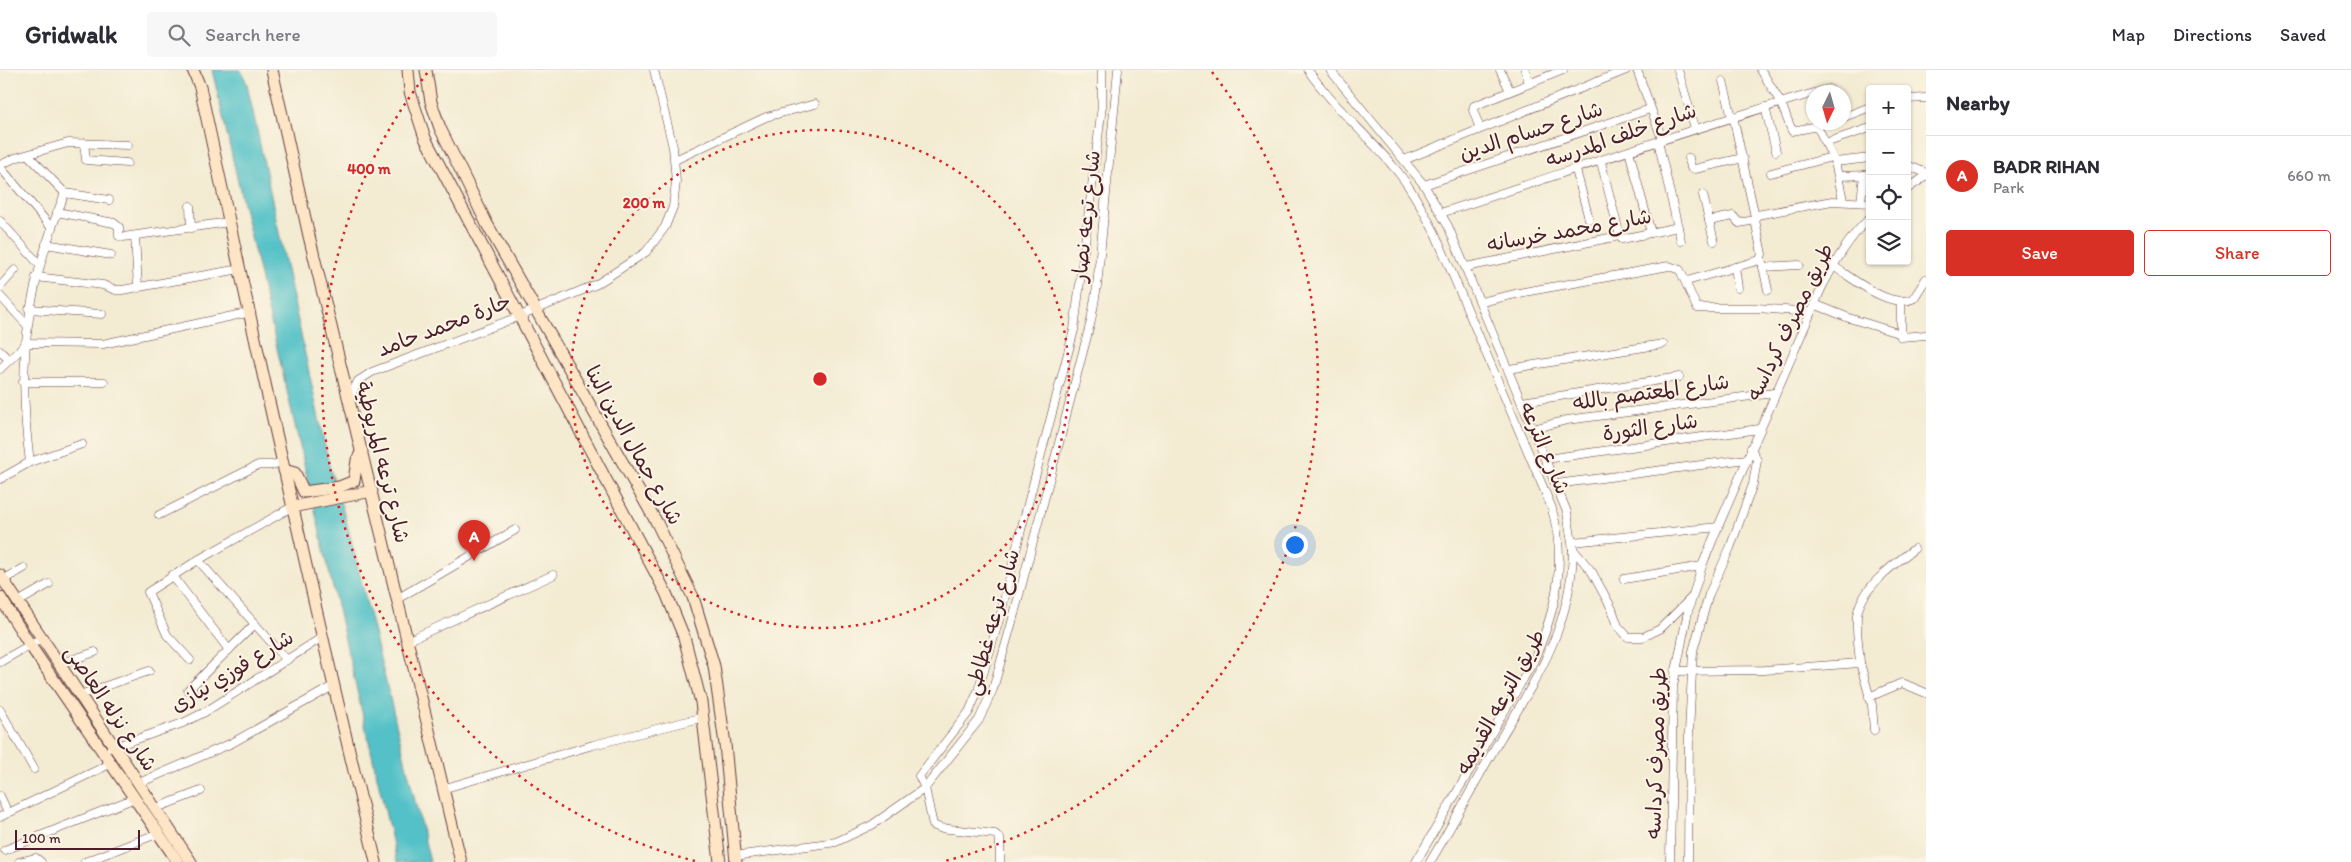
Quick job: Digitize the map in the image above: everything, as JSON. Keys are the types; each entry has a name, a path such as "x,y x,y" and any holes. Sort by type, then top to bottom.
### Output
{"main road":[{"path":"193,70 200,87 229,222 251,312 321,638 376,862"},
{"name":"شارع ترعه المريوطية","path":"272,70 349,400 461,862"},
{"name":"شارع جمال الدين البنا","path":"408,70 410,92 425,138 518,317 666,593 684,637 704,717 720,862"},
{"name":"شارع جمال الدين البنا","path":"426,70 433,108 448,147 487,224 657,523 693,597 714,666 725,744 735,859"},
{"path":"292,507 354,481 357,460 362,451"},
{"path":"283,466 294,474 301,488 310,498"},
{"path":"310,498 372,491"},
{"name":"شارع نزله العاصى","path":"2,578 80,695 109,749 112,764 178,862"},
{"name":"شارع نزله العاصى","path":"0,597 30,645 109,749 139,783 192,862"}],"street":[{"name":"حارة محمد حامد","path":"349,400 358,381 372,372 518,317 535,308 597,284 646,252 665,227 672,207 675,160 666,112 654,70"},
{"name":"شارع ترعه نصار","path":"1066,361 1077,314 1102,106 1102,70"},
{"name":"شارع ترعه نصار","path":"1080,365 1094,304 1118,70"},
{"name":"شارع الترعه","path":"1308,70 1336,105 1393,166 1422,209 1435,233 1551,506 1558,530 1560,567 1557,594 1544,638 1533,662 1416,862"},
{"name":"شارع الترعه","path":"1330,70 1424,185 1441,213 1482,302 1556,484 1571,529 1573,546"},
{"path":"1500,70 1510,91"},
{"path":"1525,70 1529,83"},
{"path":"1480,129 1473,110 1474,106 1563,70"},
{"path":"1404,160 1626,70"},
{"path":"1637,70 1660,140 1681,241"},
{"path":"1678,70 1695,128"},
{"path":"1761,70 1781,102 1792,131 1806,128"},
{"path":"1723,81 1743,158 1768,290"},
{"name":"شارع خلف المدرسه","path":"1441,213 1601,162 1732,116 1806,95"},
{"path":"1911,99 1926,98"},
{"path":"675,160 766,118 815,104"},
{"path":"1765,107 1776,151"},
{"name":"شارع حسام الدين","path":"1424,185 1650,109"},
{"path":"1851,115 1866,109"},
{"path":"1825,142 1866,129"},
{"path":"1818,130 1834,160 1843,200"},
{"path":"51,227 0,166 28,154 68,143 128,144"},
{"path":"84,143 86,160 127,163"},
{"path":"1629,151 1651,233"},
{"path":"28,154 65,193 109,200"},
{"path":"1689,158 1691,168 1695,169 1743,158"},
{"path":"1771,173 1834,160 1866,158"},
{"path":"1601,162 1620,236"},
{"path":"1911,166 1926,174 1911,186"},
{"path":"1576,170 1589,219"},
{"path":"1839,176 1866,175"},
{"path":"1861,202 1866,180"},
{"path":"1911,182 1916,183"},
{"path":"30,462 23,382 29,309 39,264 65,193"},
{"path":"1703,195 1714,241"},
{"path":"1709,221 1733,216 1739,223 1843,200 1866,203"},
{"path":"190,206 191,228"},
{"path":"57,212 114,222 119,227 119,236 134,236 229,222"},
{"name":"طريق مصرف كرداسه","path":"1670,862 1671,708 1674,671 1692,597 1718,527 1812,308 1833,266 1858,229 1868,220"},
{"path":"0,221 39,264"},
{"name":"شارع محمد خرسانه","path":"1466,267 1620,236 1622,240 1678,227"},
{"path":"134,236 138,288"},
{"path":"1085,243 1101,246"},
{"path":"46,244 111,255"},
{"path":"1686,281 1761,258"},
{"path":"1763,267 1799,265"},
{"path":"1482,302 1524,292 1669,266 1680,270 1697,308 1812,308 1901,334 1905,338 1926,335"},
{"path":"1833,266 1879,295 1900,301 1914,298 1926,278"},
{"path":"1735,267 1738,288"},
{"path":"36,277 103,285 116,290 138,288 240,269"},
{"path":"0,287 15,270"},
{"path":"0,296 27,325"},
{"path":"1900,301 1901,334"},
{"path":"29,309 102,314"},
{"path":"0,369 25,344 103,344 251,312"},
{"path":"1509,369 1663,344"},
{"path":"0,351 9,360"},
{"name":"شارع ترعه غطاطي","path":"925,788 919,776 964,720 978,692 1001,613 1020,530 1066,361"},
{"name":"شارع ترعه غطاطي","path":"735,859 842,840 872,825 925,788 979,720 993,689 1080,365"},
{"path":"1522,402 1679,377"},
{"path":"23,382 104,382"},
{"name":"شارع المعتصم بالله","path":"1533,429 1567,420 1774,393"},
{"name":"شارع الثورة","path":"1546,459 1759,429"},
{"path":"0,479 30,462 82,444"},
{"name":"طريق مصرف كرداسه","path":"1688,862 1691,672 1693,651 1703,611 1730,548 1752,484 1757,460 1751,448"},
{"path":"1556,484 1747,459"},
{"path":"159,516 258,465 283,466"},
{"path":"190,660 167,635 148,592 198,560 292,507"},
{"path":"1573,546 1718,527"},
{"path":"1558,530 1571,529"},
{"path":"397,599 515,530"},
{"path":"1573,546 1599,585 1622,632 1628,636 1643,638 1666,624 1692,597"},
{"name":"طريق الترعه القديمه","path":"1430,862 1524,702 1552,648 1562,623 1570,592 1573,546"},
{"path":"1874,730 1869,697 1860,663 1857,628 1858,614 1862,603 1877,582 1914,549"},
{"path":"198,560 287,660"},
{"path":"1624,579 1702,566"},
{"path":"2,578 24,568"},
{"path":"407,641 553,575"},
{"path":"172,576 229,650"},
{"path":"18,602 50,584"},
{"path":"188,690 255,624"},
{"path":"1666,624 1677,625 1683,635"},
{"path":"0,662 42,638"},
{"name":"شارع فوزي نيازى","path":"109,749 183,723 205,712 321,638"},
{"path":"59,664 95,652"},
{"path":"1674,671 1691,672 1860,663"},
{"path":"80,695 149,671"},
{"path":"1869,697 1902,683 1926,693"},
{"path":"139,783 232,743 333,686"},
{"path":"0,710 34,769"},
{"path":"442,789 593,745 704,717"},
{"path":"0,817 112,764"},
{"path":"925,788 933,825 940,828 995,834 1000,838 1000,862"},
{"path":"156,808 201,791"},
{"path":"0,796 8,814"},
{"path":"5,850 136,798"},
{"path":"85,862 159,833"},
{"path":"19,862 36,858 41,862"}],"water":[{"path":"212,70 241,70 247,84 329,465 348,527 430,862 397,862"}],"place":[{"name":"BADR RIHAN","path":"474,561"}]}
